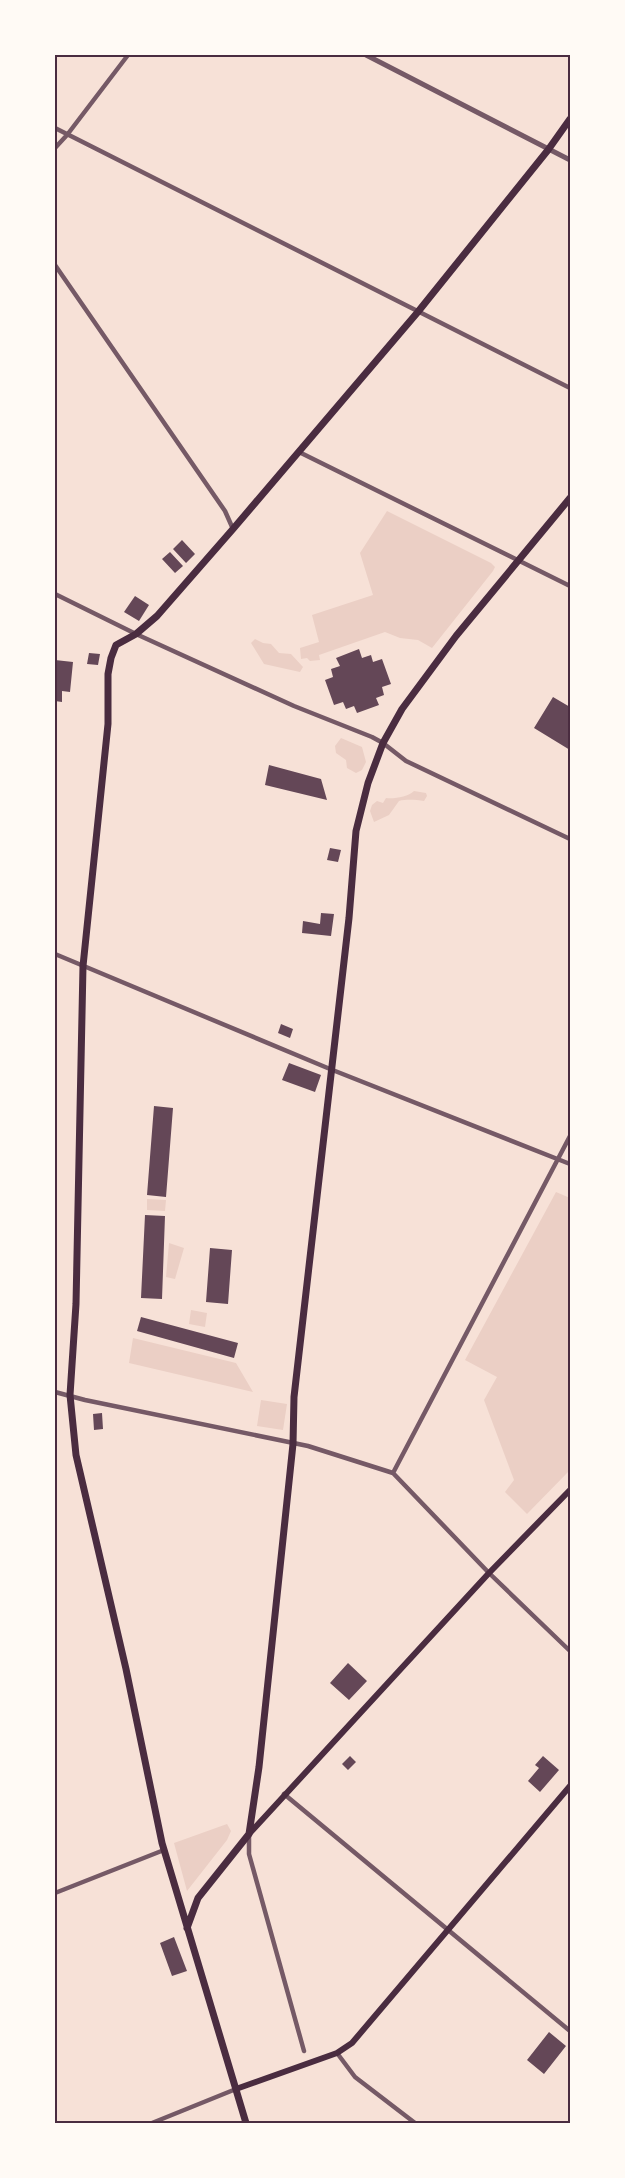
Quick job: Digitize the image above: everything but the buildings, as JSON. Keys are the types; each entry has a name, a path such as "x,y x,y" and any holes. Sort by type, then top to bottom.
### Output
{"main road":[{"path":"246,2123 164,1850 126,1669 76,1455 70,1395 76,1304 83,966 108,724 108,674 110,658 116,645 136,634 157,616 299,452 417,312 548,150 570,119"},
{"path":"249,1834 260,1757 293,1444 294,1397 330,1069 349,918 356,831 368,783 382,743 402,709 446,649 570,498"},
{"path":"187,1928 198,1898 249,1834 489,1573 570,1490"},
{"path":"236,2089 337,2053 352,2043 570,1786"}],"street":[{"path":"55,148 128,55"},
{"path":"366,55 570,160"},
{"path":"55,128 570,388"},
{"path":"55,265 225,511 233,529"},
{"path":"299,452 570,586"},
{"path":"55,594 136,634 294,706 382,743 406,761 570,839"},
{"path":"55,954 330,1069 570,1164"},
{"path":"393,1474 570,1136"},
{"path":"55,1392 85,1400 308,1446 393,1474 489,1573 570,1651"},
{"path":"284,1794 570,2031"},
{"path":"249,1834 249,1854 304,2051"},
{"path":"55,1893 164,1850"},
{"path":"337,2053 355,2077 415,2123"},
{"path":"152,2123 236,2089"}],"shaded area":[{"path":"387,511 491,563 495,567 493,571 432,648 418,640 400,638 385,632 319,655 320,660 310,661 307,658 301,659 300,648 319,642 312,615 373,595 360,553"},
{"path":"255,639 271,644 279,653 291,654 303,667 300,672 264,664 251,643"},
{"path":"341,738 362,747 366,762 362,770 356,773 347,768 346,760 336,753 335,746"},
{"path":"414,791 426,793 427,796 424,801 399,801 389,815 374,822 370,811 372,805 377,801 383,803 386,798 401,797"},
{"path":"556,1192 570,1198 570,1470 527,1514 505,1492 514,1480 484,1400 497,1377 465,1360"},
{"path":"147,1199 166,1200 165,1211 147,1210"},
{"path":"169,1243 184,1248 175,1279 166,1277"},
{"path":"191,1310 207,1313 205,1327 189,1324"},
{"path":"133,1338 236,1363 253,1392 129,1363"},
{"path":"261,1400 287,1404 283,1430 257,1426"},
{"path":"227,1824 231,1831 227,1840 187,1891 174,1843"}]}
